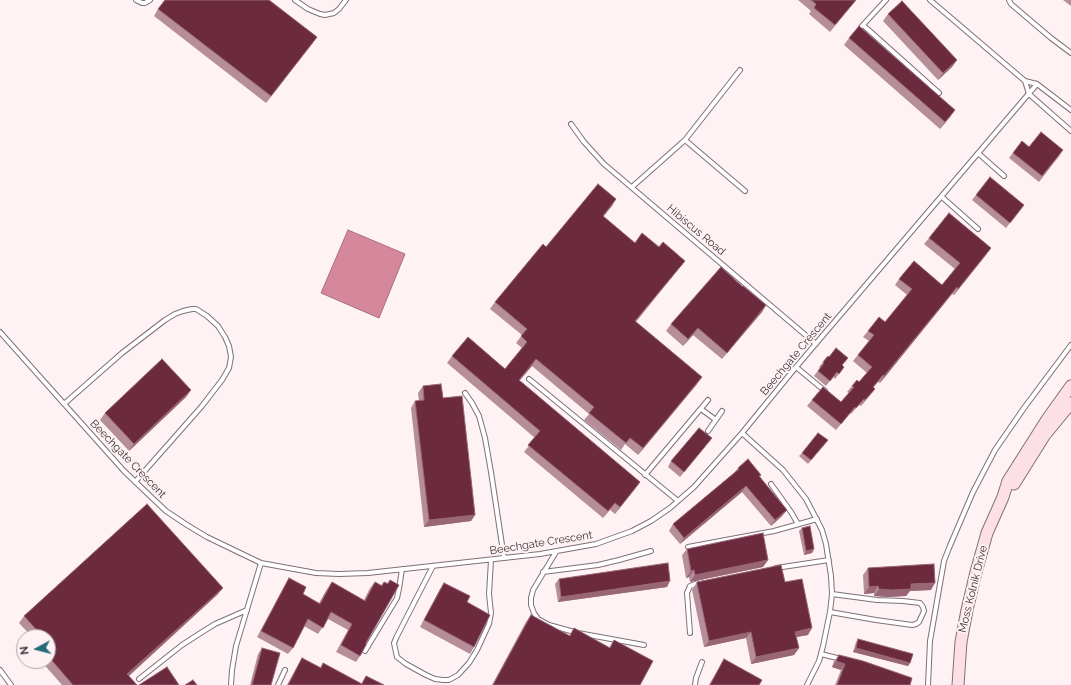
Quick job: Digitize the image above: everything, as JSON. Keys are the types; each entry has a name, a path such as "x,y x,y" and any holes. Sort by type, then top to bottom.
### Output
{"main road":[{"name":"Moss Kolnik Drive","path":"958,685 961,642 976,572 987,533 1004,497 1008,482 1019,462 1071,386"},
{"name":"Moss Kolnik Drive","path":"1004,497 1013,486 1044,436 1071,403"}],"lane":[{"path":"136,0 145,3 150,0"},
{"path":"295,0 308,9 326,15 334,13 346,0"},
{"path":"858,31 886,0"},
{"path":"930,0 1025,82 1029,94 1071,131"},
{"path":"1008,0 1051,38 1071,53"},
{"path":"863,25 939,93"},
{"path":"632,187 685,140 740,70"},
{"path":"1025,82 1037,84 1071,110"},
{"name":"Beechgate Crescent","path":"0,332 124,471 166,511 207,537 261,562 304,571 339,574 368,573 556,552 596,544 632,531 651,521 670,508 694,487 742,433 796,367 1037,84"},
{"name":"Hibiscus Road","path":"571,124 592,152 604,164 816,344"},
{"path":"685,140 744,191"},
{"path":"978,153 1004,176"},
{"path":"942,196 978,230"},
{"path":"64,404 122,353 165,320 176,314 196,309 218,326 229,346 231,357 228,368 222,380 202,406 135,482"},
{"path":"928,685 930,641 944,562 949,548 973,492 995,450 1028,402 1071,345"},
{"path":"796,367 831,397"},
{"path":"530,379 678,501"},
{"path":"465,394 479,416 485,438 504,558"},
{"path":"646,475 708,400"},
{"path":"701,409 716,420"},
{"path":"708,431 722,411"},
{"path":"742,433 783,470 806,499 817,519 824,537 829,560 832,594 827,631 821,654 808,685"},
{"path":"771,484 798,524"},
{"path":"688,547 766,532 817,519"},
{"path":"543,572 619,560 651,551"},
{"path":"556,552 533,590 531,605 538,619 549,625 578,633 644,645"},
{"path":"433,566 396,636 394,648 397,657 426,676 435,679 449,680 458,675 470,663 489,624 491,613 489,594 491,560"},
{"path":"769,569 829,560"},
{"path":"230,685 236,646 261,562"},
{"path":"366,651 397,598 400,589 402,570"},
{"path":"690,633 687,592 690,586 705,581"},
{"path":"830,612 912,625 919,622 924,611 920,603 877,600 832,594"},
{"path":"139,679 182,645 199,634 215,624 247,610"},
{"path":"821,654 847,660"},
{"path":"695,685 702,662"},
{"path":"0,670 11,685"},
{"path":"278,685 285,670"}],"shaded area":[{"path":"348,230 405,254 379,318 321,293"}],"building":[{"path":"165,0 269,0 317,37 271,96 158,9"},
{"path":"811,0 856,0 835,25 814,8 816,4"},
{"path":"902,1 957,60 943,73 888,14"},
{"path":"859,26 955,110 945,122 849,38"},
{"path":"1041,132 1063,150 1042,176 1013,153 1022,141 1029,147"},
{"path":"990,177 1024,205 1010,223 976,195"},
{"path":"598,184 616,199 603,216 635,243 642,233 659,247 663,242 685,261 635,321 702,377 643,448 630,438 626,443 589,413 594,407 536,359 519,380 640,482 620,507 615,503 608,511 528,445 540,431 452,356 468,337 505,369 527,342 521,336 527,329 495,302 543,244 546,247"},
{"path":"949,213 991,248 958,289 957,287 884,376 883,375 873,387 875,389 865,400 864,399 856,408 855,407 841,424 812,400 823,387 841,402 854,387 852,386 857,380 859,382 872,367 858,355 874,335 868,331 879,317 885,322 912,289 899,279 914,261 942,285 960,263 929,238"},
{"path":"721,267 766,305 727,353 698,328 688,339 671,324"},
{"path":"836,348 848,358 842,365 844,367 839,374 837,372 830,381 818,371 824,363 823,362"},
{"path":"162,359 191,390 134,444 105,413"},
{"path":"441,384 443,398 462,396 475,515 429,520 415,401 424,400 423,386"},
{"path":"699,428 712,438 684,472 671,461"},
{"path":"818,433 828,440 811,460 802,453"},
{"path":"748,459 761,475 759,476 787,510 775,520 746,486 684,538 673,524 739,469 738,468"},
{"path":"147,504 223,588 127,674 137,685 73,685 56,665 56,629 36,629 24,616"},
{"path":"810,526 814,549 806,551 802,528"},
{"path":"763,533 768,560 695,575 694,570 691,571 687,549"},
{"path":"668,563 670,581 561,597 559,579"},
{"path":"934,564 935,583 911,584 911,589 892,590 879,589 878,586 869,587 868,568"},
{"path":"781,565 785,582 802,579 812,628 795,632 799,648 756,657 751,632 709,641 697,582"},
{"path":"289,578 306,587 303,594 320,604 332,582 365,601 375,582 382,586 384,582 388,584 390,580 399,585 360,656 341,645 352,624 331,612 323,628 308,619 293,648 261,631"},
{"path":"444,583 470,596 467,602 490,615 474,647 424,620"},
{"path":"531,615 570,636 574,628 610,648 614,640 653,661 640,685 493,685"},
{"path":"858,639 913,654 910,663 856,648"},
{"path":"262,648 280,653 271,685 252,685"},
{"path":"839,655 863,661 912,678 910,685 837,685 845,664 836,661"},
{"path":"302,658 321,668 323,663 362,684 366,676 384,685 288,685"},
{"path":"724,659 762,680 759,685 710,685"},
{"path":"167,667 179,685 139,685"},
{"path":"193,680 197,685 185,685"}]}
